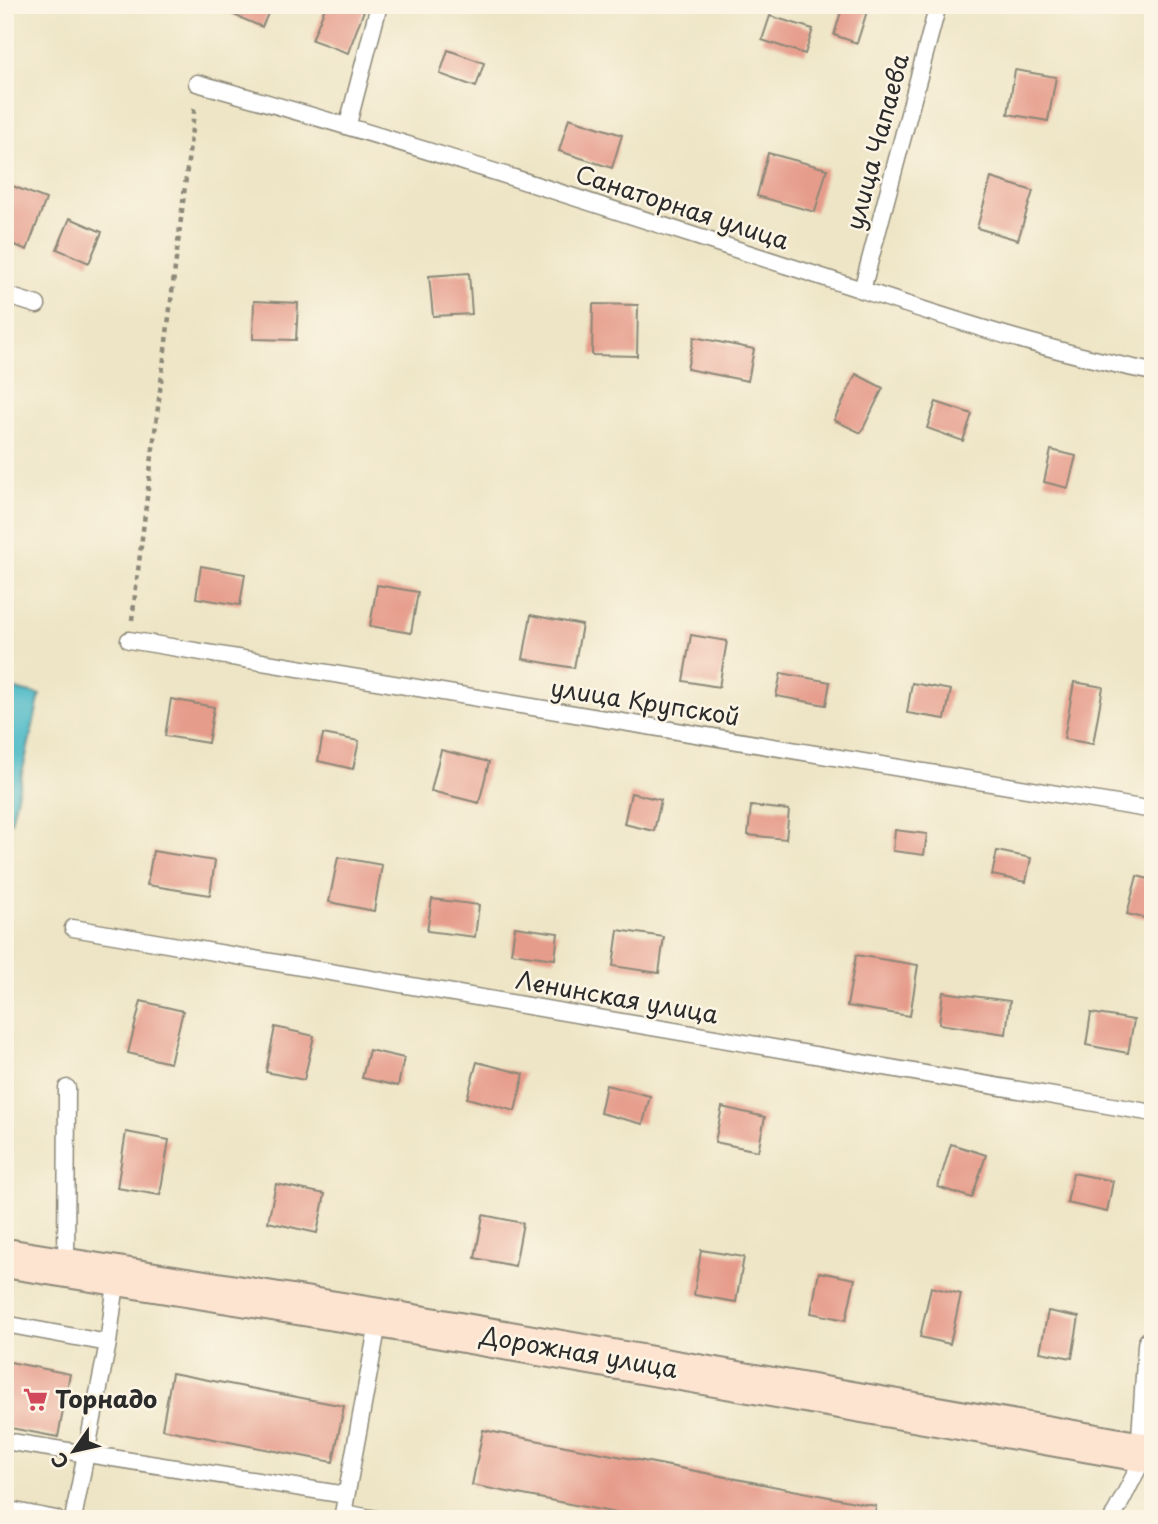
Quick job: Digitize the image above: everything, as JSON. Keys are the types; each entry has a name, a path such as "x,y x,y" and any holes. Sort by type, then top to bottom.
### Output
{"street":[{"name":"Дорожная улица","path":"5,1258 379,1318 1149,1454"},
{"path":"1149,1454 1153,1345"}],"lane":[{"path":"348,124 379,5"},
{"name":"улица Чапаева","path":"862,290 938,5"},
{"name":"Санаторная улица","path":"198,83 348,124 862,290 1101,362 1153,372"},
{"path":"5,295 37,305"},
{"name":"улица Крупской","path":"129,640 1153,810"},
{"name":"Ленинская улица","path":"73,928 1153,1113"},
{"path":"66,1267 67,1088"},
{"path":"74,1519 108,1343 117,1276"},
{"path":"377,1519 342,1516 379,1318"},
{"path":"5,1325 108,1343"},
{"path":"5,1441 346,1495"},
{"path":"1112,1519 1149,1454"},
{"path":"5,1509 56,1519"}],"path":[{"path":"129,640 198,83"}],"water":[{"path":"5,687 40,695 11,822 5,817"}],"building":[{"path":"224,5 272,5 262,27 222,10"},
{"path":"326,5 366,5 348,53 312,40"},
{"path":"843,5 869,5 857,43 834,35"},
{"path":"770,16 813,29 805,54 762,40"},
{"path":"448,50 484,63 476,87 440,74"},
{"path":"1015,70 1056,77 1048,121 1008,114"},
{"path":"569,118 622,135 612,168 559,151"},
{"path":"768,153 827,169 815,212 757,196"},
{"path":"991,178 1033,191 1018,240 977,228"},
{"path":"5,183 46,199 27,250 5,241"},
{"path":"70,218 102,232 89,263 57,249"},
{"path":"469,273 472,314 433,316 429,276"},
{"path":"254,301 298,303 296,340 253,339"},
{"path":"593,304 638,305 637,356 592,355"},
{"path":"694,337 754,349 748,381 687,369"},
{"path":"856,374 883,388 861,433 834,420"},
{"path":"936,402 972,414 963,441 927,428"},
{"path":"1051,450 1076,456 1068,488 1044,482"},
{"path":"201,566 245,574 240,605 196,598"},
{"path":"377,585 418,592 411,633 370,626"},
{"path":"531,615 582,625 574,668 523,659"},
{"path":"691,635 727,641 719,687 683,681"},
{"path":"781,673 830,682 826,705 776,696"},
{"path":"1074,682 1103,687 1093,744 1064,739"},
{"path":"912,683 951,690 945,719 907,713"},
{"path":"171,699 214,707 208,743 165,736"},
{"path":"323,734 359,741 353,769 318,761"},
{"path":"441,750 489,762 479,803 431,791"},
{"path":"631,793 661,800 654,831 624,824"},
{"path":"751,806 789,810 786,839 748,835"},
{"path":"895,830 927,834 924,855 893,851"},
{"path":"153,851 215,861 210,895 147,885"},
{"path":"997,851 1031,858 1026,882 992,875"},
{"path":"338,857 382,865 374,911 329,902"},
{"path":"1137,876 1153,880 1153,920 1127,914"},
{"path":"432,899 479,905 475,937 427,931"},
{"path":"515,927 558,933 555,959 511,953"},
{"path":"618,930 664,937 659,973 613,966"},
{"path":"856,955 918,965 910,1016 847,1006"},
{"path":"943,992 1010,1001 1006,1034 939,1024"},
{"path":"141,1001 183,1011 170,1063 128,1053"},
{"path":"1091,1013 1134,1020 1128,1053 1086,1045"},
{"path":"275,1027 314,1036 304,1080 266,1072"},
{"path":"369,1050 404,1058 398,1086 362,1078"},
{"path":"477,1062 524,1074 515,1111 467,1098"},
{"path":"606,1085 650,1096 643,1124 600,1113"},
{"path":"722,1107 765,1117 758,1151 715,1142"},
{"path":"126,1132 169,1140 160,1195 117,1188"},
{"path":"951,1144 986,1155 972,1198 938,1187"},
{"path":"1073,1173 1113,1181 1107,1212 1067,1203"},
{"path":"276,1184 325,1194 317,1233 268,1222"},
{"path":"483,1215 523,1223 515,1266 475,1258"},
{"path":"701,1250 744,1257 736,1302 694,1295"},
{"path":"819,1272 855,1279 846,1320 811,1313"},
{"path":"931,1287 961,1294 950,1344 920,1337"},
{"path":"1048,1311 1079,1317 1072,1358 1040,1352"},
{"name":"Торнадо","path":"5,1361 70,1374 58,1437 5,1427"},
{"path":"172,1373 344,1406 333,1462 162,1429"},
{"path":"483,1430 876,1506 874,1519 647,1519 472,1485"}],"place":[{"name":"Торнадо","path":"35,1400"}]}
